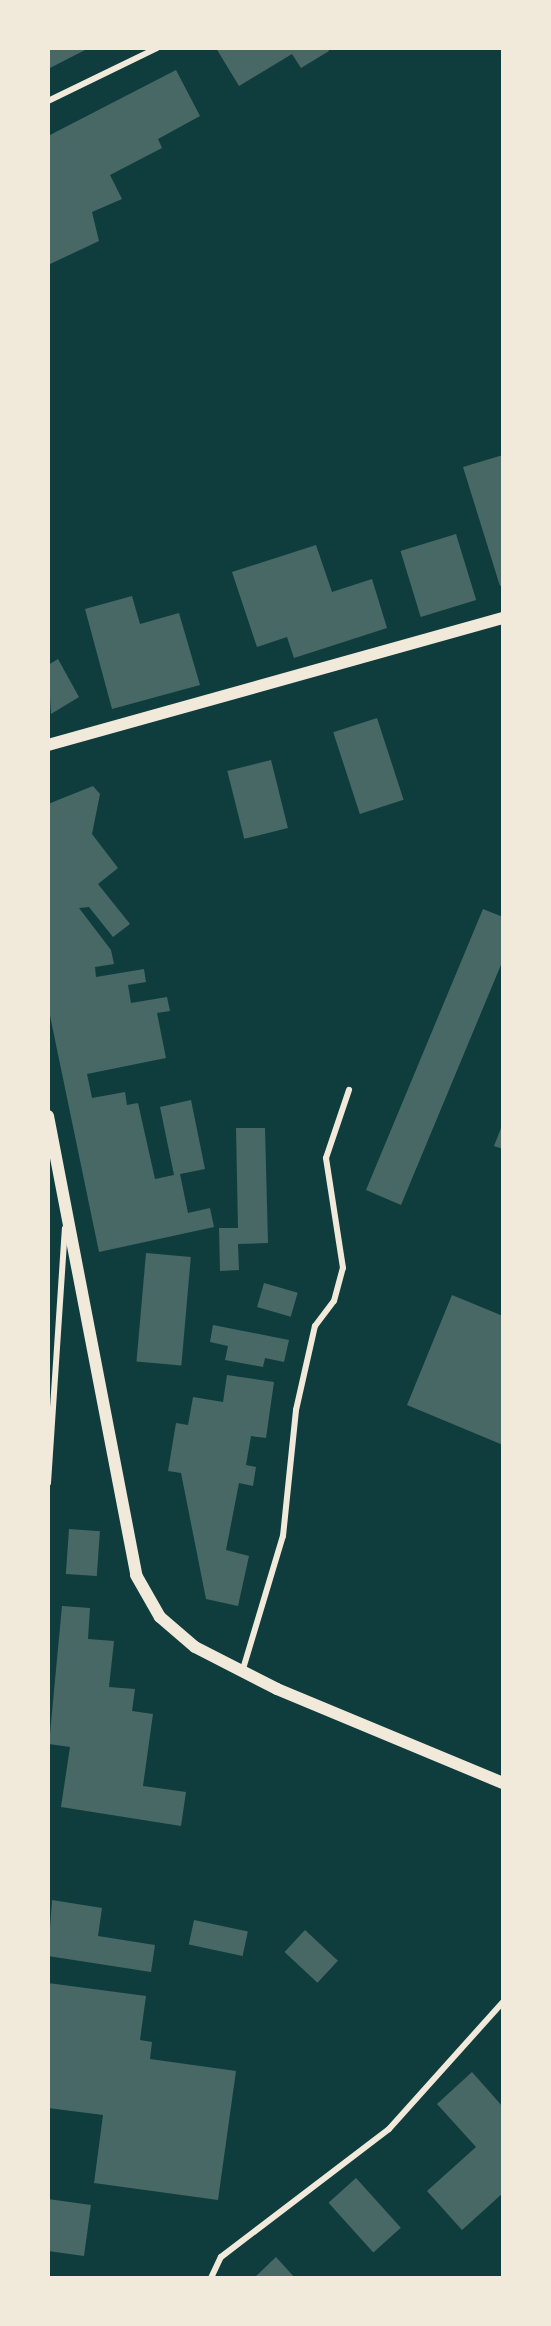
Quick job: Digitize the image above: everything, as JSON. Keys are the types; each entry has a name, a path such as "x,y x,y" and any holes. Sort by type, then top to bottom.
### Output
{"main road":[{"path":"48,745 503,618"},
{"path":"48,1116 66,1224 135,1575 160,1617 195,1647 341,1717 503,1783"}],"street":[{"path":"48,101 157,48"},
{"path":"243,1669 284,1536 296,1410 315,1326 334,1301 343,1268 326,1158 349,1090"},
{"path":"48,1483 66,1224"},
{"path":"211,2278 221,2257 389,2129 503,2002"}],"building":[{"path":"48,48 89,48 48,69"},
{"path":"216,48 328,48 329,51 301,68 292,54 239,86"},
{"path":"176,70 200,116 158,139 162,148 110,175 122,199 92,212 99,241 48,265 48,136"},
{"path":"503,455 503,585 500,586 463,467"},
{"path":"456,534 476,600 421,617 401,551"},
{"path":"316,545 332,592 372,579 387,628 294,658 287,637 257,647 232,572"},
{"path":"132,596 140,624 179,613 200,685 112,709 85,609"},
{"path":"58,659 79,697 51,714 48,665"},
{"path":"377,718 404,800 360,814 333,732"},
{"path":"271,760 288,828 244,839 227,771"},
{"path":"93,786 100,794 92,834 118,868 98,884 130,924 113,937 89,907 79,908 111,950 114,964 95,967 96,977 144,969 146,982 128,985 131,1003 167,997 170,1011 157,1013 166,1058 87,1074 92,1098 125,1092 127,1105 138,1103 155,1179 174,1175 160,1107 191,1100 205,1169 180,1174 188,1213 210,1208 214,1227 99,1252 48,1006 48,804"},
{"path":"483,909 503,917 503,960 401,1205 366,1190"},
{"path":"503,1123 503,1149 494,1146"},
{"path":"236,1128 265,1128 268,1243 238,1244 239,1270 220,1271 219,1228 238,1228"},
{"path":"146,1253 191,1257 181,1366 137,1362"},
{"path":"264,1283 298,1293 291,1317 257,1307"},
{"path":"452,1295 503,1316 503,1445 407,1405"},
{"path":"213,1325 289,1340 284,1362 265,1358 263,1367 225,1360 228,1346 210,1342"},
{"path":"227,1375 274,1382 266,1438 251,1436 246,1465 256,1467 253,1486 239,1483 226,1550 249,1556 238,1606 206,1599 181,1473 168,1471 176,1423 188,1425 193,1397 223,1402"},
{"path":"69,1529 100,1531 97,1576 66,1574"},
{"path":"62,1606 90,1608 88,1639 114,1641 109,1687 135,1689 132,1711 153,1714 143,1786 186,1792 181,1826 61,1807 70,1747 49,1744"},
{"path":"52,1900 102,1908 98,1936 155,1945 151,1972 48,1956"},
{"path":"194,1920 248,1931 243,1956 189,1944"},
{"path":"305,1930 338,1961 317,1983 285,1952"},
{"path":"48,1983 146,1996 140,2040 152,2042 150,2059 236,2071 218,2200 94,2183 103,2115 48,2108"},
{"path":"472,2072 503,2107 503,2193 462,2230 427,2191 476,2147 437,2104"},
{"path":"356,2178 401,2228 373,2253 329,2203"},
{"path":"48,2199 91,2205 84,2256 48,2251"},
{"path":"276,2257 295,2278 254,2278"}]}
